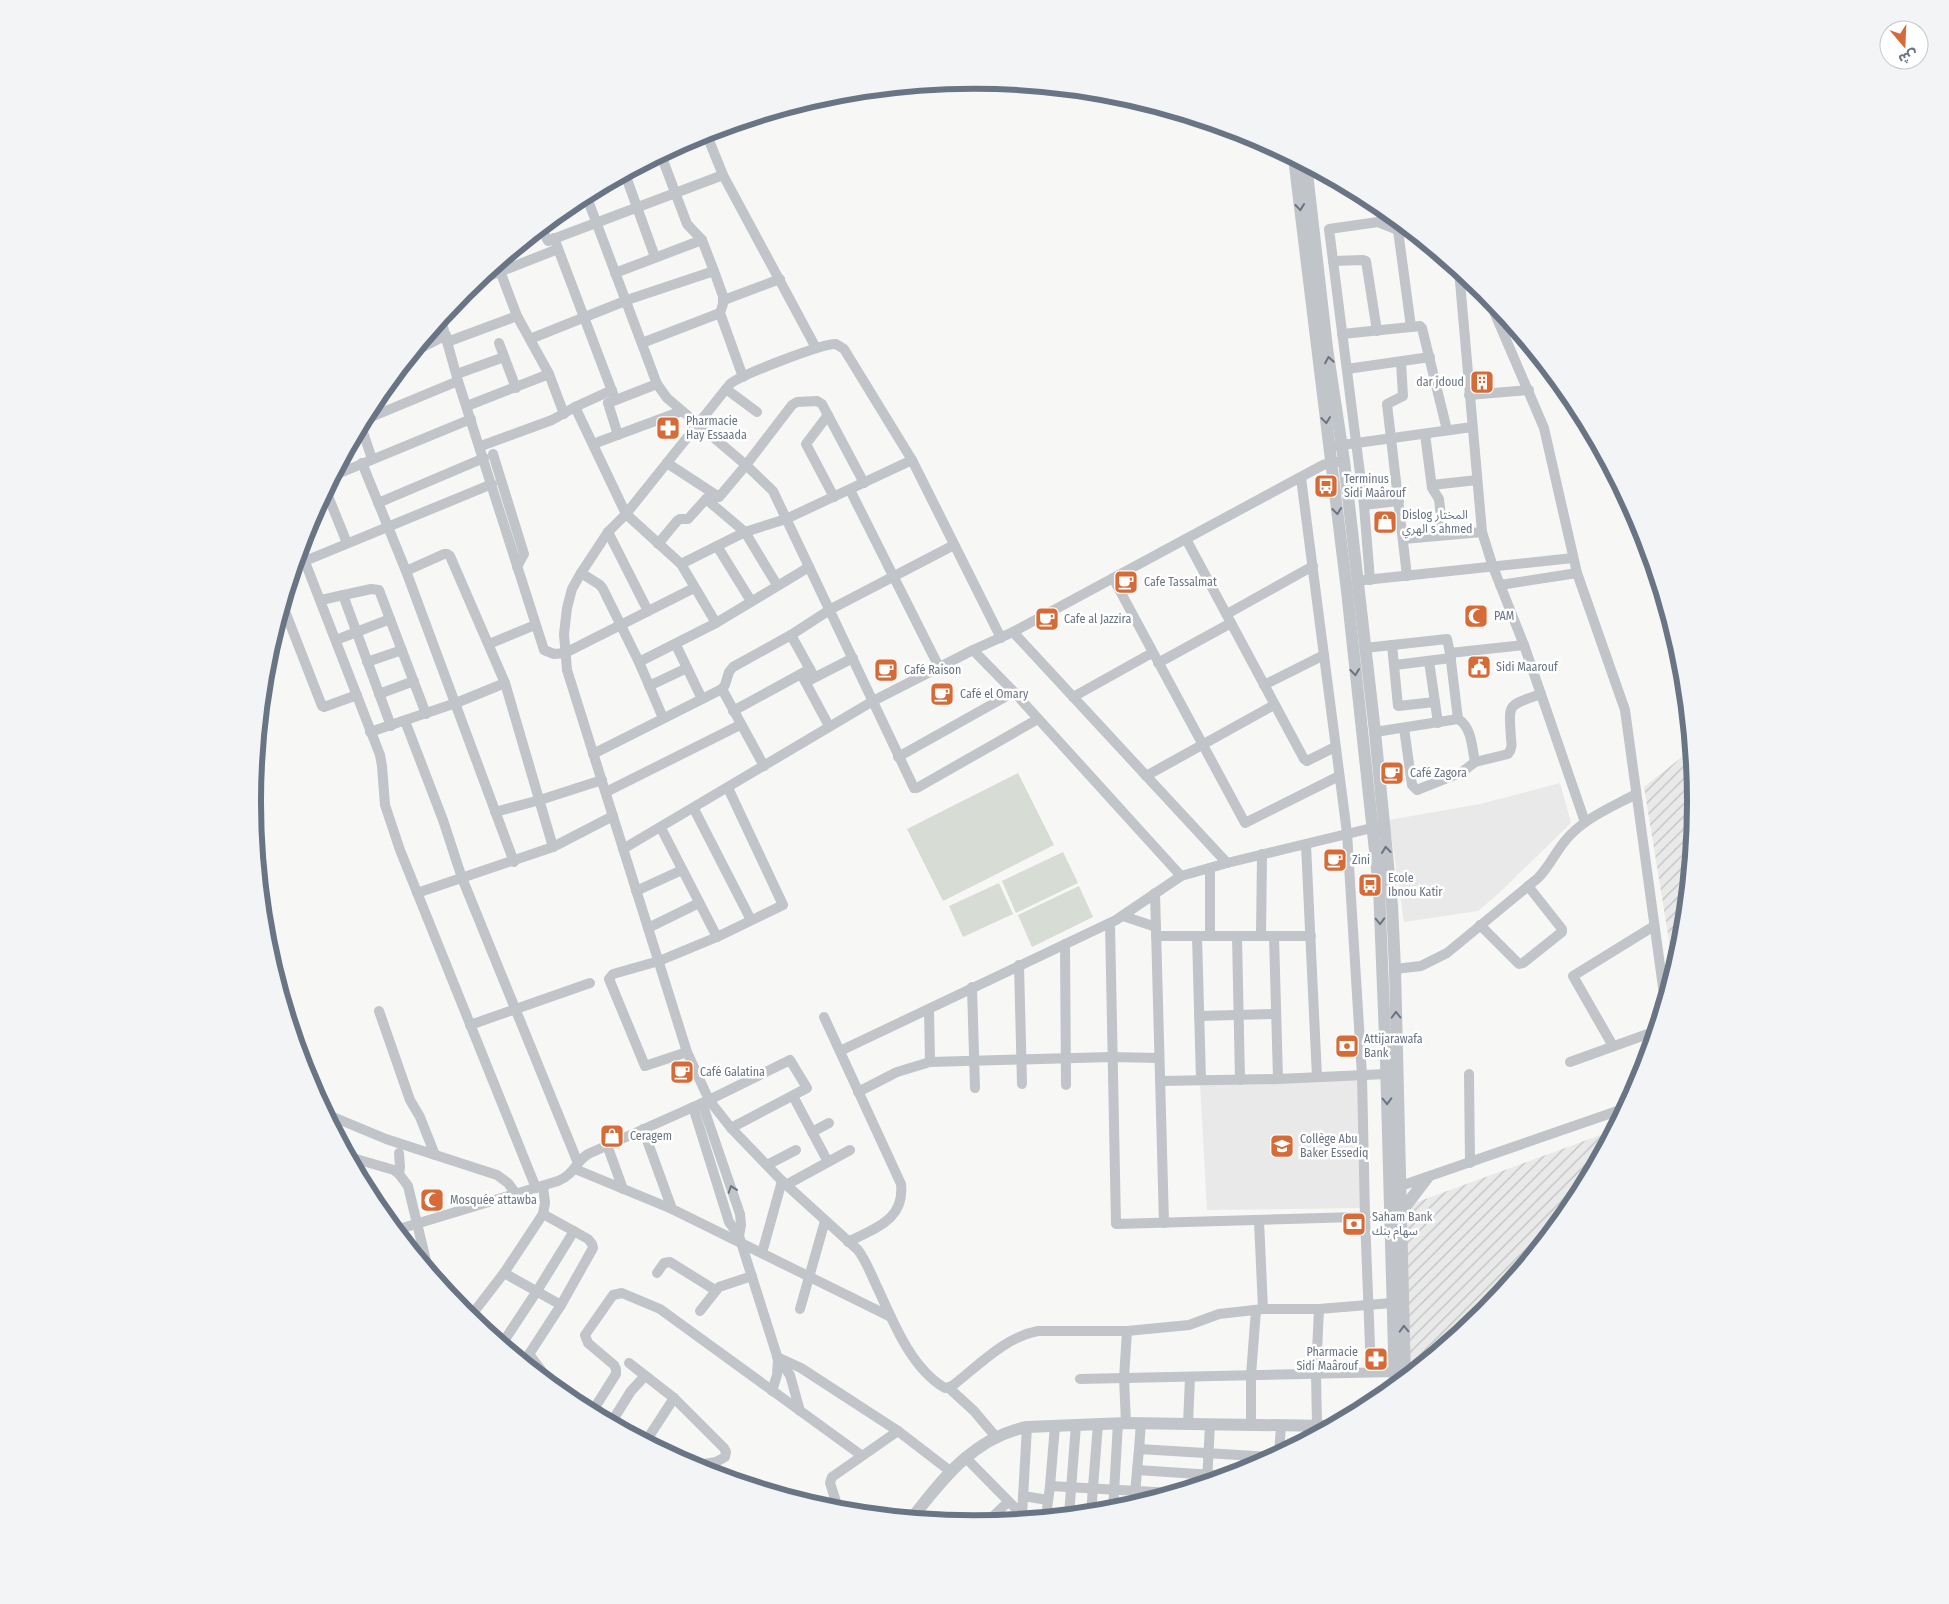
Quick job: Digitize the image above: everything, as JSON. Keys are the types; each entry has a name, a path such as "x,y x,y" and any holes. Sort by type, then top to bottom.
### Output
{"street":[{"path":"709,140 724,175 816,348"},
{"path":"664,160 688,226 702,240 714,271 724,300 720,312 743,377"},
{"path":"1295,165 1354,588 1378,827 1392,905 1395,969 1394,1188"},
{"path":"1307,171 1327,384"},
{"path":"544,233 547,240 554,238 724,175"},
{"path":"627,179 655,257"},
{"path":"589,202 657,384 667,398 746,465 773,491 831,609 898,757 916,789 1038,719"},
{"path":"1370,580 1364,505 1330,228 1378,222 1397,227"},
{"path":"1403,232 1411,327"},
{"path":"554,238 614,395"},
{"path":"615,273 702,240"},
{"path":"558,249 500,271 517,316 549,374 564,414"},
{"path":"1334,261 1365,260 1377,330"},
{"path":"530,339 625,301 714,271"},
{"path":"724,300 780,279"},
{"path":"1460,280 1482,532 1586,822"},
{"path":"642,343 720,312"},
{"path":"427,346 446,338 517,316"},
{"path":"1497,317 1546,434 1577,573 1625,710 1663,987"},
{"path":"1342,334 1420,326 1448,430"},
{"path":"443,327 480,446 488,456 524,554 517,566"},
{"path":"499,343 516,388"},
{"path":"800,1411 790,1375 778,1358 740,1240 729,1222 687,1052 571,684 564,634 567,608 572,589 580,573 608,532 626,514 697,424 735,380 832,343 844,349 912,460 1001,638"},
{"path":"376,415 504,357"},
{"path":"1347,369 1430,358"},
{"path":"1402,362 1403,396 1387,404 1407,576"},
{"path":"467,406 549,374"},
{"path":"480,446 552,420 575,406 657,384"},
{"path":"726,389 757,412"},
{"path":"1469,395 1528,390"},
{"path":"614,395 608,405 618,435"},
{"path":"658,544 677,521 688,519 706,499 719,497 792,405 797,402 817,401 822,404 864,483"},
{"path":"575,406 626,514 681,564 716,623"},
{"path":"594,444 682,411"},
{"path":"828,415 806,444 834,497"},
{"path":"343,471 471,419"},
{"path":"1335,446 1472,427"},
{"path":"1425,434 1432,485 1439,499 1443,535"},
{"path":"363,436 378,503 406,571 514,862"},
{"path":"488,456 492,484 544,650 554,654 566,653 694,588"},
{"path":"378,503 488,456"},
{"path":"681,564 746,532 786,519 912,460"},
{"path":"622,849 694,809 829,726 874,701 973,650 1013,632 1302,478 1337,462"},
{"path":"667,464 719,497"},
{"path":"1302,478 1347,833 1362,1075 1371,1372"},
{"path":"1432,485 1477,480"},
{"path":"475,1311 504,1273 543,1214 545,1203 470,1025 388,818 382,766 357,695 305,561 492,484"},
{"path":"850,490 939,667"},
{"path":"329,499 347,543"},
{"path":"706,499 746,532 777,585"},
{"path":"1364,505 1399,501"},
{"path":"608,532 648,611"},
{"path":"1404,538 1482,532"},
{"path":"1186,540 1305,761 1335,747"},
{"path":"593,754 722,689 733,667 791,635 831,609 954,545"},
{"path":"717,546 751,602"},
{"path":"406,571 447,554 505,682 553,847"},
{"path":"1354,588 1370,580 1574,558"},
{"path":"1158,663 1313,566"},
{"path":"639,662 676,645 716,623 809,567"},
{"path":"580,573 602,587 639,662 663,718"},
{"path":"1500,585 1577,573"},
{"path":"1113,578 1245,824 1339,776"},
{"path":"1354,588 1365,648 1375,732 1386,1074 1394,1188 1400,1374"},
{"path":"321,600 376,589 382,596 426,714"},
{"path":"343,595 391,726"},
{"path":"287,615 322,706 324,707 357,695"},
{"path":"336,640 390,619"},
{"path":"489,644 535,625"},
{"path":"1013,632 1227,862"},
{"path":"791,635 829,726"},
{"path":"1365,648 1448,640 1458,720"},
{"path":"676,645 702,699"},
{"path":"1392,645 1398,706 1435,702"},
{"path":"1395,665 1524,645"},
{"path":"368,662 402,650"},
{"path":"973,650 1014,692 1181,876"},
{"path":"1073,697 1152,653"},
{"path":"1264,685 1324,655"},
{"path":"733,711 808,676 853,658"},
{"path":"1429,661 1438,723"},
{"path":"649,686 687,668"},
{"path":"379,694 414,680"},
{"path":"370,732 456,703 505,682"},
{"path":"722,689 764,766"},
{"path":"898,757 1014,692"},
{"path":"1404,728 1412,785 1415,789 1420,789 1462,772 1475,762 1508,754 1512,747 1509,711 1518,702 1541,694"},
{"path":"1146,776 1274,704"},
{"path":"1375,732 1458,720 1464,723 1468,730 1475,762"},
{"path":"405,721 443,820 462,878 577,1166 623,1189 740,1240 809,1277 891,1317"},
{"path":"606,792 740,725"},
{"path":"495,812 602,780"},
{"path":"687,1052 645,1066 609,981 613,974 659,961 717,937 784,904 728,788"},
{"path":"1395,969 1421,966 1433,962 1447,953 1547,869 1565,840 1586,822 1636,794"},
{"path":"694,809 751,920"},
{"path":"417,893 514,862 553,847 613,816"},
{"path":"840,1051 1110,923 1181,876 1227,862 1378,827"},
{"path":"661,828 717,937"},
{"path":"1306,845 1317,1077"},
{"path":"1262,854 1262,936"},
{"path":"1210,868 1210,936"},
{"path":"636,891 682,870"},
{"path":"1480,925 1519,964 1523,963 1562,932 1562,929 1528,886"},
{"path":"1155,893 1164,1222"},
{"path":"648,928 699,904"},
{"path":"1123,916 1156,932 1197,936 1311,936"},
{"path":"1110,923 1111,1057 1116,1222 1118,1224 1259,1221 1395,1214"},
{"path":"1613,1046 1572,976 1654,926"},
{"path":"1197,936 1201,1080"},
{"path":"1237,936 1240,1080"},
{"path":"1274,936 1278,1079"},
{"path":"1065,944 1066,1085"},
{"path":"1019,965 1022,1084"},
{"path":"470,1025 590,983"},
{"path":"972,987 975,1088"},
{"path":"929,1009 930,1062"},
{"path":"379,1011 410,1100 420,1117 435,1155"},
{"path":"1199,1016 1276,1014"},
{"path":"824,1017 901,1184 902,1192 898,1206 887,1222 848,1242"},
{"path":"1570,1062 1649,1033"},
{"path":"858,1092 897,1072 930,1062 1111,1057 1159,1058"},
{"path":"403,1228 539,1187 568,1176 588,1154 701,1103 788,1060 806,1087 793,1096 732,1128"},
{"path":"1160,1081 1278,1079 1386,1074"},
{"path":"1469,1074 1470,1163"},
{"path":"793,1096 828,1162"},
{"path":"701,1103 732,1128 784,1183 858,1250 865,1260 891,1317 912,1354 936,1383 948,1388 974,1411 996,1436"},
{"path":"1394,1188 1617,1111"},
{"path":"336,1118 386,1139 497,1175 508,1183 516,1194"},
{"path":"812,1132 828,1123"},
{"path":"643,1129 672,1209"},
{"path":"607,1145 623,1189"},
{"path":"767,1165 796,1150"},
{"path":"762,1253 784,1183 850,1150"},
{"path":"399,1153 399,1174"},
{"path":"357,1159 394,1170 408,1186 425,1255"},
{"path":"1400,1374 1392,1303 1395,1214 1427,1178"},
{"path":"527,1357 561,1305 593,1248 591,1241 543,1214"},
{"path":"800,1310 825,1221"},
{"path":"1251,1425 1252,1375 1260,1309 1259,1221"},
{"path":"505,1339 574,1231"},
{"path":"658,1273 664,1263 670,1262 715,1290"},
{"path":"504,1273 561,1305"},
{"path":"700,1311 715,1290 752,1276"},
{"path":"596,1406 616,1372 614,1365 586,1341 585,1334 613,1295 622,1293 632,1299 656,1307 862,1455"},
{"path":"948,1388 1010,1341 1027,1333 1047,1331 1127,1331 1189,1326 1219,1314 1260,1309 1319,1309 1392,1303"},
{"path":"1316,1426 1319,1309"},
{"path":"1114,1502 1122,1423 1127,1331"},
{"path":"772,1391 777,1376 778,1358"},
{"path":"778,1358 801,1368 898,1431 950,1471"},
{"path":"629,1363 674,1398 720,1443 726,1452 725,1457 708,1463"},
{"path":"1080,1379 1371,1372 1399,1375"},
{"path":"614,1418 631,1391 644,1376"},
{"path":"1188,1424 1190,1377"},
{"path":"649,1437 674,1398"},
{"path":"916,1513 950,1471 965,1457 996,1436 1012,1430 1027,1427 1122,1423 1320,1426"},
{"path":"1135,1497 1141,1423"},
{"path":"1092,1505 1098,1424"},
{"path":"1207,1476 1210,1424"},
{"path":"1070,1509 1076,1425"},
{"path":"1047,1511 1055,1426"},
{"path":"1280,1447 1281,1426"},
{"path":"1024,1514 1027,1427"},
{"path":"836,1502 830,1483 830,1479 834,1474 898,1431"},
{"path":"1139,1449 1258,1456"},
{"path":"965,1457 1020,1514"},
{"path":"1137,1470 1202,1477"},
{"path":"1050,1486 1156,1492"},
{"path":"1023,1496 1048,1500"},
{"path":"995,1515 1008,1502"}],"shaded area":[{"path":"1686,754 1688,802 1686,849 1682,895 1671,953 1644,787"},
{"path":"1018,773 1054,845 943,901 907,829"},
{"path":"1560,783 1571,823 1498,894 1478,911 1404,922 1389,820 1480,804"},
{"path":"1063,852 1078,883 1016,913 1002,881"},
{"path":"999,883 1013,914 963,937 949,906"},
{"path":"1079,886 1093,917 1032,947 1018,915"},
{"name":"Collège Abu Baker Essediq","path":"1359,1078 1363,1208 1207,1210 1200,1084"},
{"path":"1606,1133 1568,1198 1511,1272 1445,1338 1397,1377 1409,1205"}],"place":[{"name":"dar jdoud","path":"1482,382"},
{"name":"Pharmacie Hay Essaada","path":"668,428"},
{"name":"Terminus Sidi Maârouf","path":"1326,486"},
{"name":"Dislog المختار الهري s ahmed","path":"1385,522"},
{"name":"Cafe Tassalmat","path":"1126,582"},
{"name":"PAM","path":"1476,616"},
{"name":"Cafe al Jazzira","path":"1047,619"},
{"name":"Sidi Maarouf","path":"1479,667"},
{"name":"Café Raison","path":"886,670"},
{"name":"Café el Omary","path":"942,694"},
{"name":"Café Zagora","path":"1392,773"},
{"name":"Zini","path":"1335,860"},
{"name":"Ecole Ibnou Katir","path":"1370,885"},
{"name":"Attijarawafa Bank","path":"1347,1046"},
{"name":"Café Galatina","path":"682,1072"},
{"name":"Ceragem","path":"612,1136"},
{"name":"Collège Abu Baker Essediq","path":"1282,1146"},
{"name":"Mosquée attawba","path":"432,1200"},
{"name":"Saham Bank سهام بنك","path":"1354,1224"},
{"name":"Pharmacie Sidi Maârouf","path":"1376,1359"}]}
